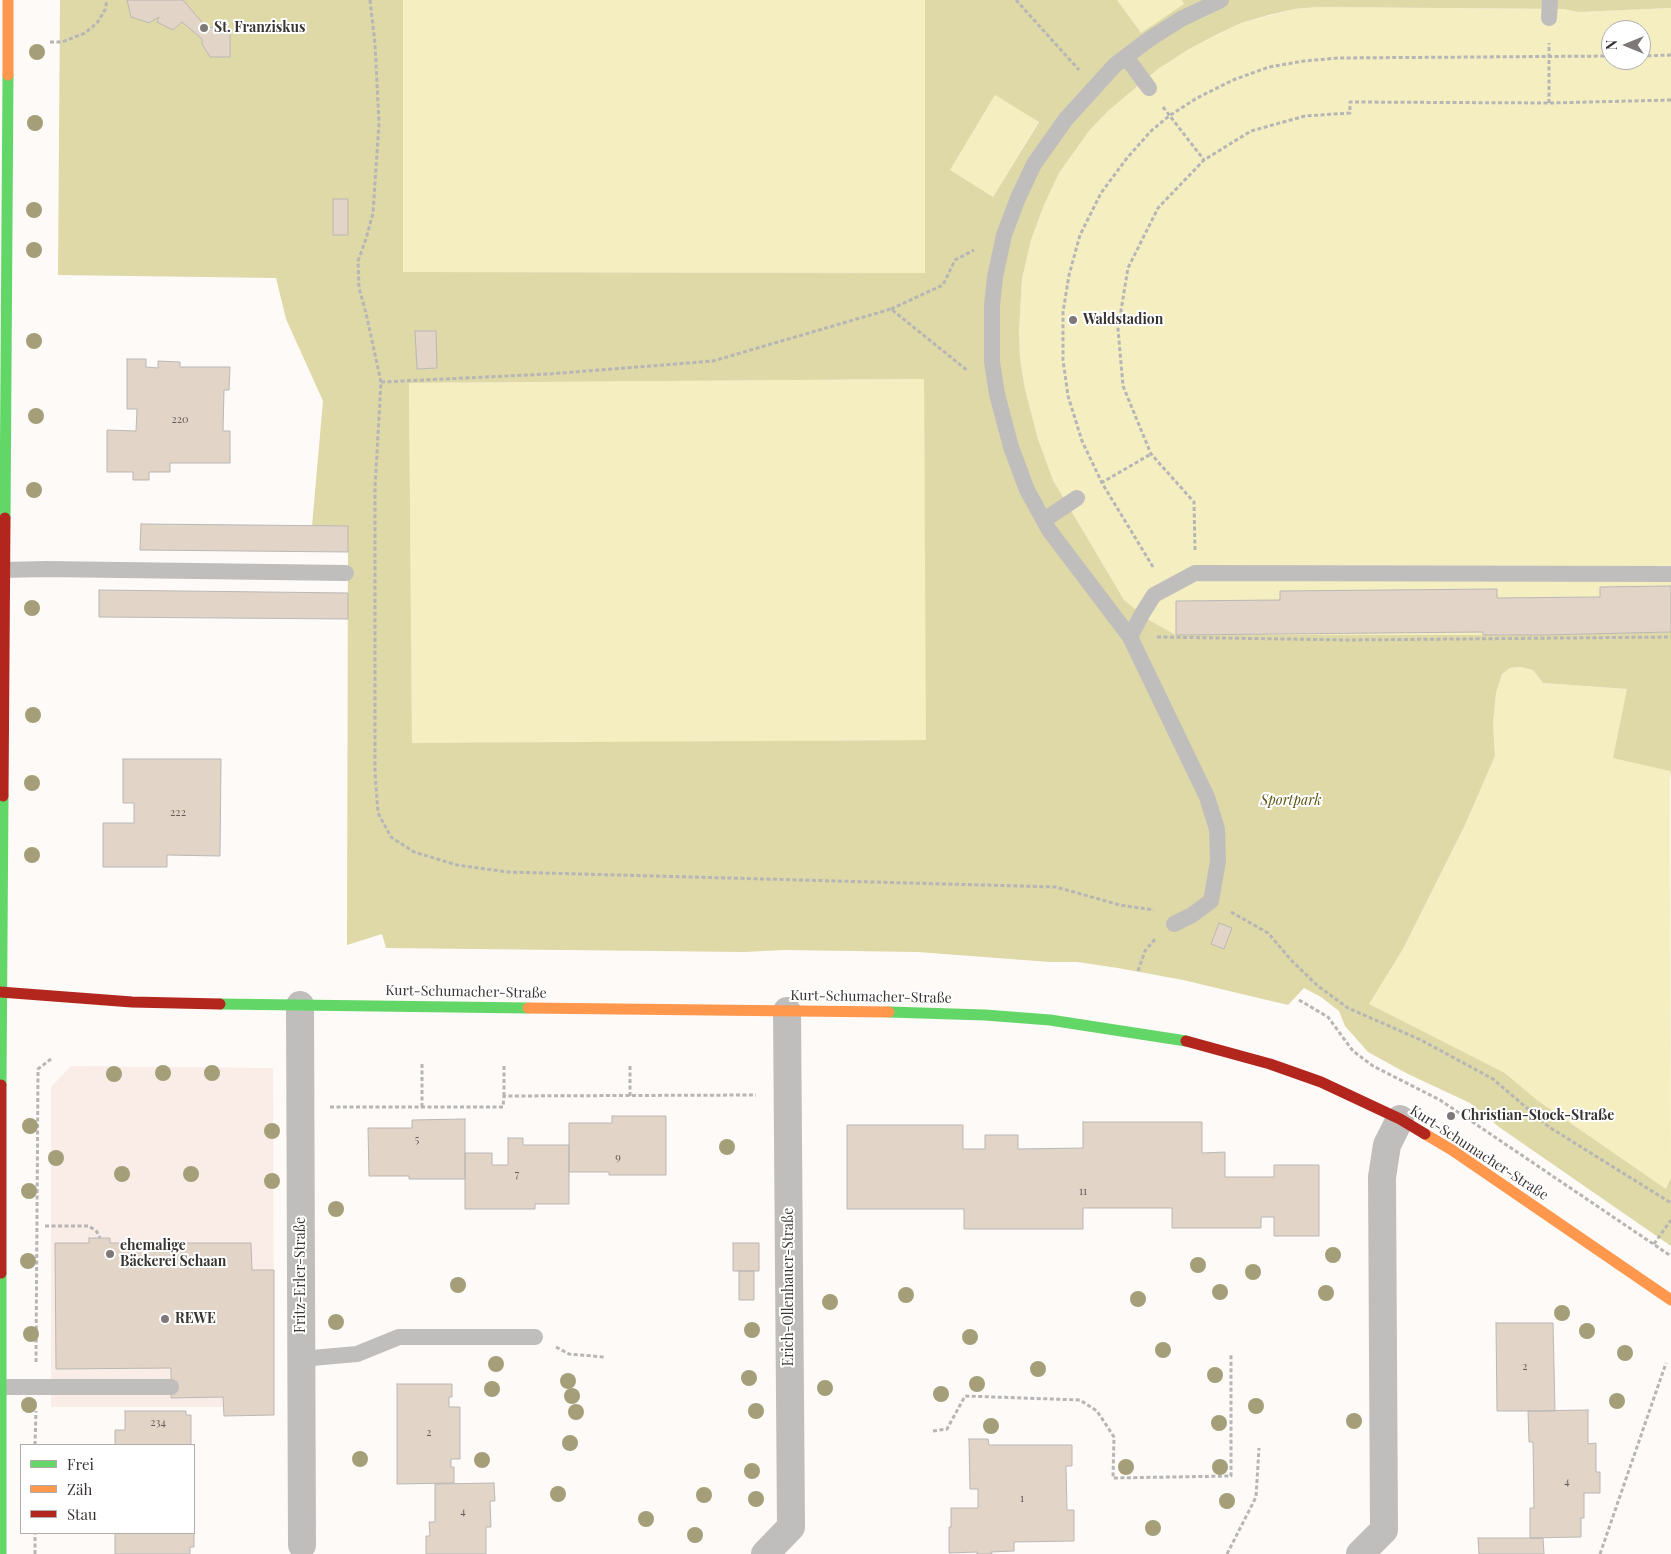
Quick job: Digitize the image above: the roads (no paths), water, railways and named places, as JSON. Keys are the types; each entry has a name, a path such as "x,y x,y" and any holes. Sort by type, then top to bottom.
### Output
{"street":[{"path":"0,1554 2,474 8,0"},
{"name":"Kurt-Schumacher-Straße","path":"1,992 132,1002 925,1012 985,1015 1079,1024 1150,1035 1195,1044 1270,1064 1321,1082 1400,1119 1452,1150 1671,1300"},
{"name":"Fritz-Erler-Straße","path":"300,1005 302,1545"},
{"name":"Erich-Ollenhauer-Straße","path":"765,1554 791,1527 787,1011"},
{"path":"1360,1554 1384,1530 1382,1177 1387,1145 1400,1119"}],"lane":[{"path":"1174,924 1192,915 1211,901 1218,861 1217,829 1207,797 1130,637 1049,530 1027,490 1011,447 997,394 992,362 992,305 995,277 1004,235 1018,198 1034,164 1066,119 1115,65 1148,40 1181,19 1221,0"},
{"path":"1549,18 1550,0"},
{"path":"1126,57 1149,88"},
{"path":"1044,520 1077,498"},
{"path":"2,570 346,573"},
{"path":"1130,637 1154,596 1195,573 1671,574"},
{"path":"301,1359 358,1354 399,1337 535,1338"},
{"path":"1,1387 171,1387"}],"place":[{"name":"St. Franziskus","path":"204,28"},
{"name":"Waldstadion","path":"1073,320"},
{"name":"Christian-Stock-Straße","path":"1451,1116"},
{"name":"ehemalige Bäckerei Schaan","path":"110,1254"},
{"name":"REWE","path":"165,1319"}],"park label":[{"name":"Sportpark","path":"1291,801"}]}
